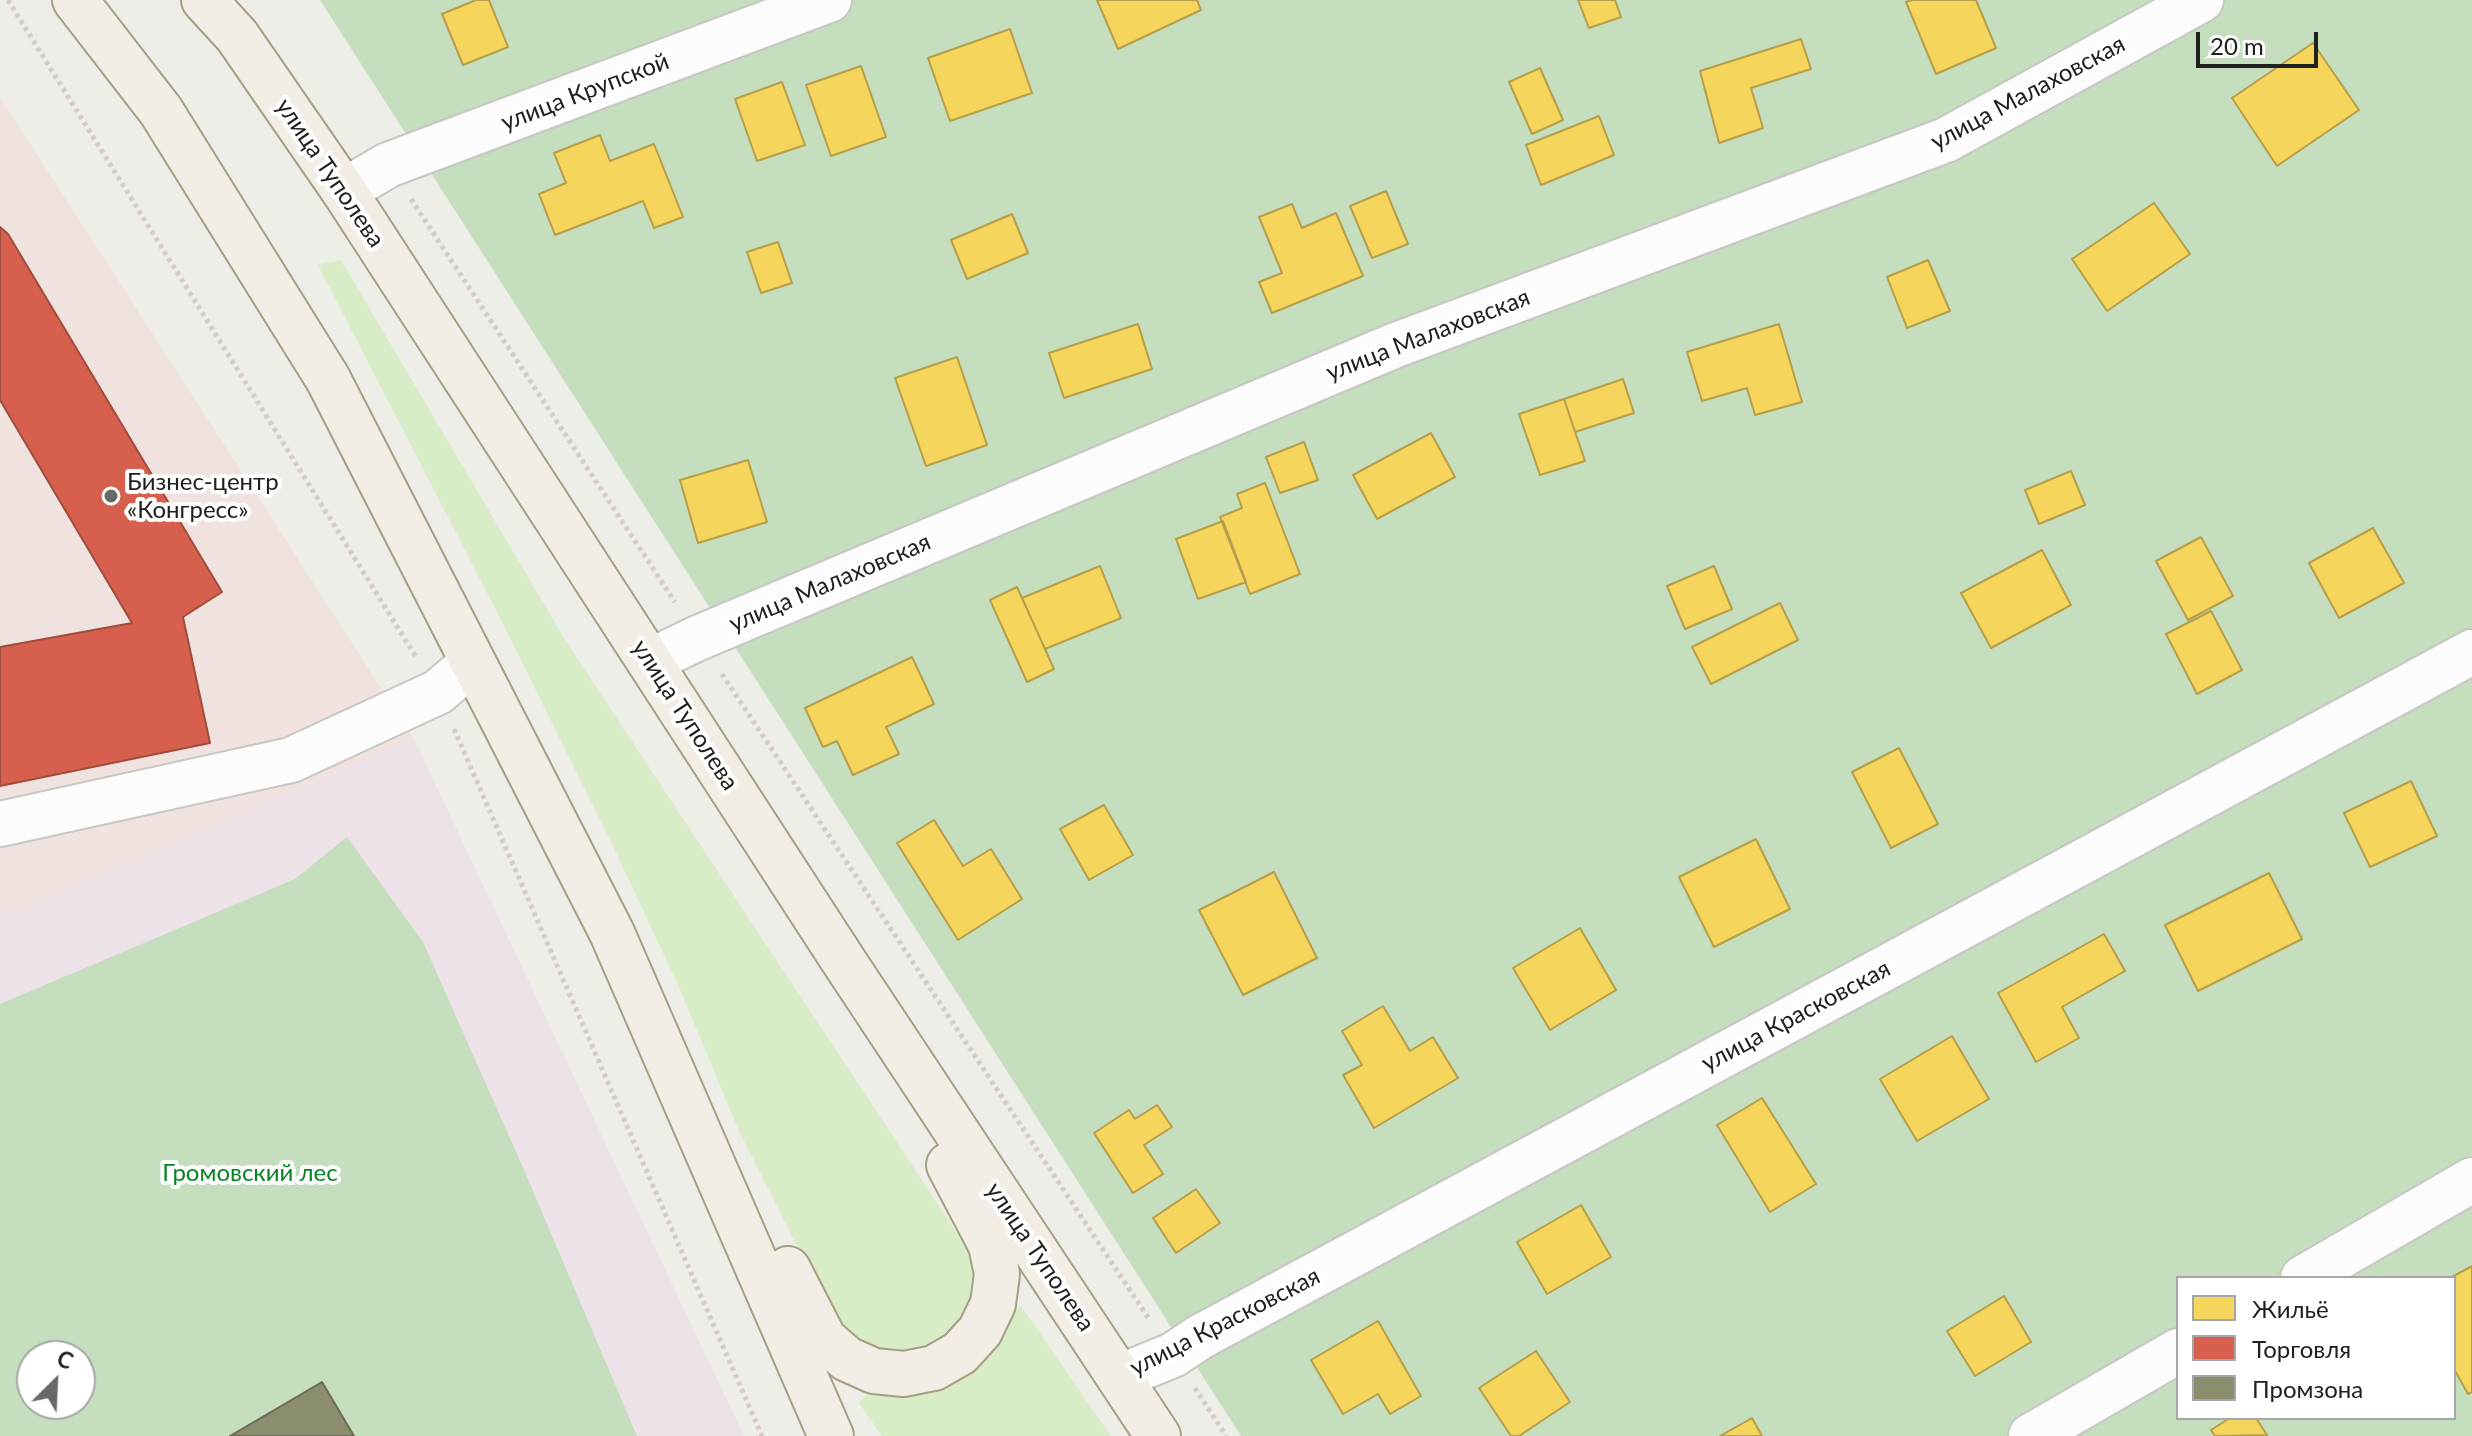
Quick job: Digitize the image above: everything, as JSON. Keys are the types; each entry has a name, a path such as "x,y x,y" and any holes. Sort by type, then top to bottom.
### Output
{"main road":[{"path":"75,0 161,111 328,379 472,663 824,1339 847,1359 874,1371 904,1374 934,1368 960,1353 980,1331 993,1304 997,1274 991,1245 843,960"},
{"name":"улица Туполева","path":"204,0 237,36 344,191 843,960 1158,1436"},
{"path":"612,933 831,1436"}],"street":[{"name":"улица Крупской","path":"344,191 388,165 829,0"},
{"name":"улица Малаховская","path":"650,661 698,638 1396,345 1946,140 2201,0"},
{"name":"улица Красковская","path":"1119,1377 1173,1355 1214,1330 2472,652"},
{"path":"0,824 291,760 438,692 472,663"},
{"path":"2306,1276 2472,1180"},
{"path":"2031,1436 2176,1352"}],"path":[{"path":"8,0 438,692 762,1436"},
{"path":"388,165 1226,1436"}],"shaded area":[{"path":"0,97 414,739 0,919"},
{"name":"Громовский лес","path":"414,739 744,1436 0,1436 0,919"}],"green space":[{"path":"320,0 2472,0 2472,1436 1241,1436"},
{"path":"341,260 567,643 970,1253 975,1279 972,1301 963,1322 947,1338 928,1349 906,1353 883,1351 863,1342 843,1325 823,1298 739,1131 679,987 613,846 500,618 318,265"},
{"name":"Громовский лес","path":"347,837 423,942 637,1436 0,1436 0,1004 295,879"},
{"path":"1021,1306 1111,1436 882,1436 859,1403 863,1398 872,1393 908,1396 943,1389 974,1372 998,1346 1013,1313"}],"building: Жильё":[{"path":"476,0 489,0 508,47 463,65 442,14"},
{"path":"1097,0 1197,0 1201,10 1118,49"},
{"path":"1578,0 1615,0 1621,17 1589,28"},
{"path":"1976,0 1996,48 1936,74 1906,2"},
{"path":"1010,29 1032,93 950,121 928,58"},
{"path":"1801,39 1811,69 1751,88 1763,128 1719,143 1700,71"},
{"path":"2313,43 2359,110 2277,166 2232,98"},
{"path":"861,66 886,137 831,156 806,85"},
{"path":"1540,68 1563,120 1532,134 1509,82"},
{"path":"782,82 805,145 757,161 735,99"},
{"path":"1599,116 1614,155 1541,185 1526,145"},
{"path":"600,135 610,161 654,144 683,217 654,228 643,201 555,235 539,194 566,183 554,153"},
{"path":"1386,191 1408,244 1372,258 1350,206"},
{"path":"2154,203 2190,254 2107,311 2072,259"},
{"path":"1292,204 1302,228 1336,213 1363,276 1272,313 1259,282 1282,273 1259,217"},
{"path":"1012,214 1028,253 967,279 951,240"},
{"path":"778,242 792,283 761,293 747,252"},
{"path":"1928,260 1950,311 1907,328 1887,277"},
{"path":"1138,324 1152,369 1064,398 1049,353"},
{"path":"1779,324 1802,402 1755,415 1747,388 1702,401 1687,352"},
{"path":"957,357 987,445 926,466 895,378"},
{"path":"1623,379 1634,413 1575,432 1564,399"},
{"path":"1564,399 1585,461 1540,475 1519,414"},
{"path":"1431,433 1455,477 1377,519 1353,475"},
{"path":"1304,442 1318,480 1280,493 1266,457"},
{"path":"748,460 767,522 698,543 680,480"},
{"path":"2071,471 2085,505 2039,524 2025,490"},
{"path":"1265,483 1300,574 1250,594 1220,517 1242,508 1237,494"},
{"path":"1223,521 1246,582 1198,599 1176,539"},
{"path":"2373,528 2404,583 2339,618 2309,563"},
{"path":"2201,537 2233,596 2188,620 2156,561"},
{"path":"2042,550 2071,605 1991,648 1961,593"},
{"path":"1100,566 1121,618 1045,649 1022,598"},
{"path":"1714,566 1732,609 1685,629 1667,586"},
{"path":"1017,587 1054,669 1027,682 990,600"},
{"path":"1780,603 1798,640 1711,684 1692,647"},
{"path":"2211,611 2242,670 2197,694 2166,634"},
{"path":"912,657 934,704 886,727 899,754 853,775 837,741 823,747 805,708"},
{"path":"1899,748 1938,824 1891,848 1852,772"},
{"path":"2411,781 2437,836 2370,867 2344,813"},
{"path":"1104,805 1133,855 1089,880 1060,829"},
{"path":"934,820 963,866 991,849 1022,899 958,940 897,843"},
{"path":"1756,839 1790,909 1714,947 1679,877"},
{"path":"1274,872 1317,958 1243,995 1199,910"},
{"path":"2269,873 2302,939 2198,991 2165,925"},
{"path":"1580,928 1616,990 1550,1030 1513,968"},
{"path":"2104,934 2125,971 2062,1007 2079,1038 2036,1062 1998,993"},
{"path":"1383,1006 1410,1051 1433,1037 1458,1078 1374,1128 1343,1075 1362,1065 1342,1031"},
{"path":"1952,1036 1989,1099 1917,1141 1880,1079"},
{"path":"1762,1098 1816,1184 1770,1212 1717,1125"},
{"path":"1157,1105 1172,1127 1144,1145 1163,1174 1133,1193 1094,1133 1129,1110 1135,1119"},
{"path":"1196,1189 1220,1223 1176,1253 1153,1218"},
{"path":"1581,1205 1611,1257 1547,1294 1517,1242"},
{"path":"2472,1266 2472,1392 2468,1394 2456,1373 2454,1276"},
{"path":"2004,1296 2031,1342 1975,1376 1947,1331"},
{"path":"1378,1321 1421,1396 1390,1414 1378,1394 1343,1414 1311,1360"},
{"path":"1536,1351 1570,1402 1519,1436 1511,1436 1479,1388"},
{"path":"1752,1418 1762,1436 1720,1436"},
{"path":"2227,1420 2257,1420 2267,1435 2215,1436 2211,1430"}],"building: Торговля":[{"name":"Бизнес-центр «Конгресс»","path":"0,227 8,234 222,592 183,617 210,743 0,786 0,647 132,623 0,400"}],"building: Промзона":[{"path":"322,1382 354,1436 230,1436"}],"place":[{"name":"Бизнес-центр «Конгресс»","path":"111,496"}]}
